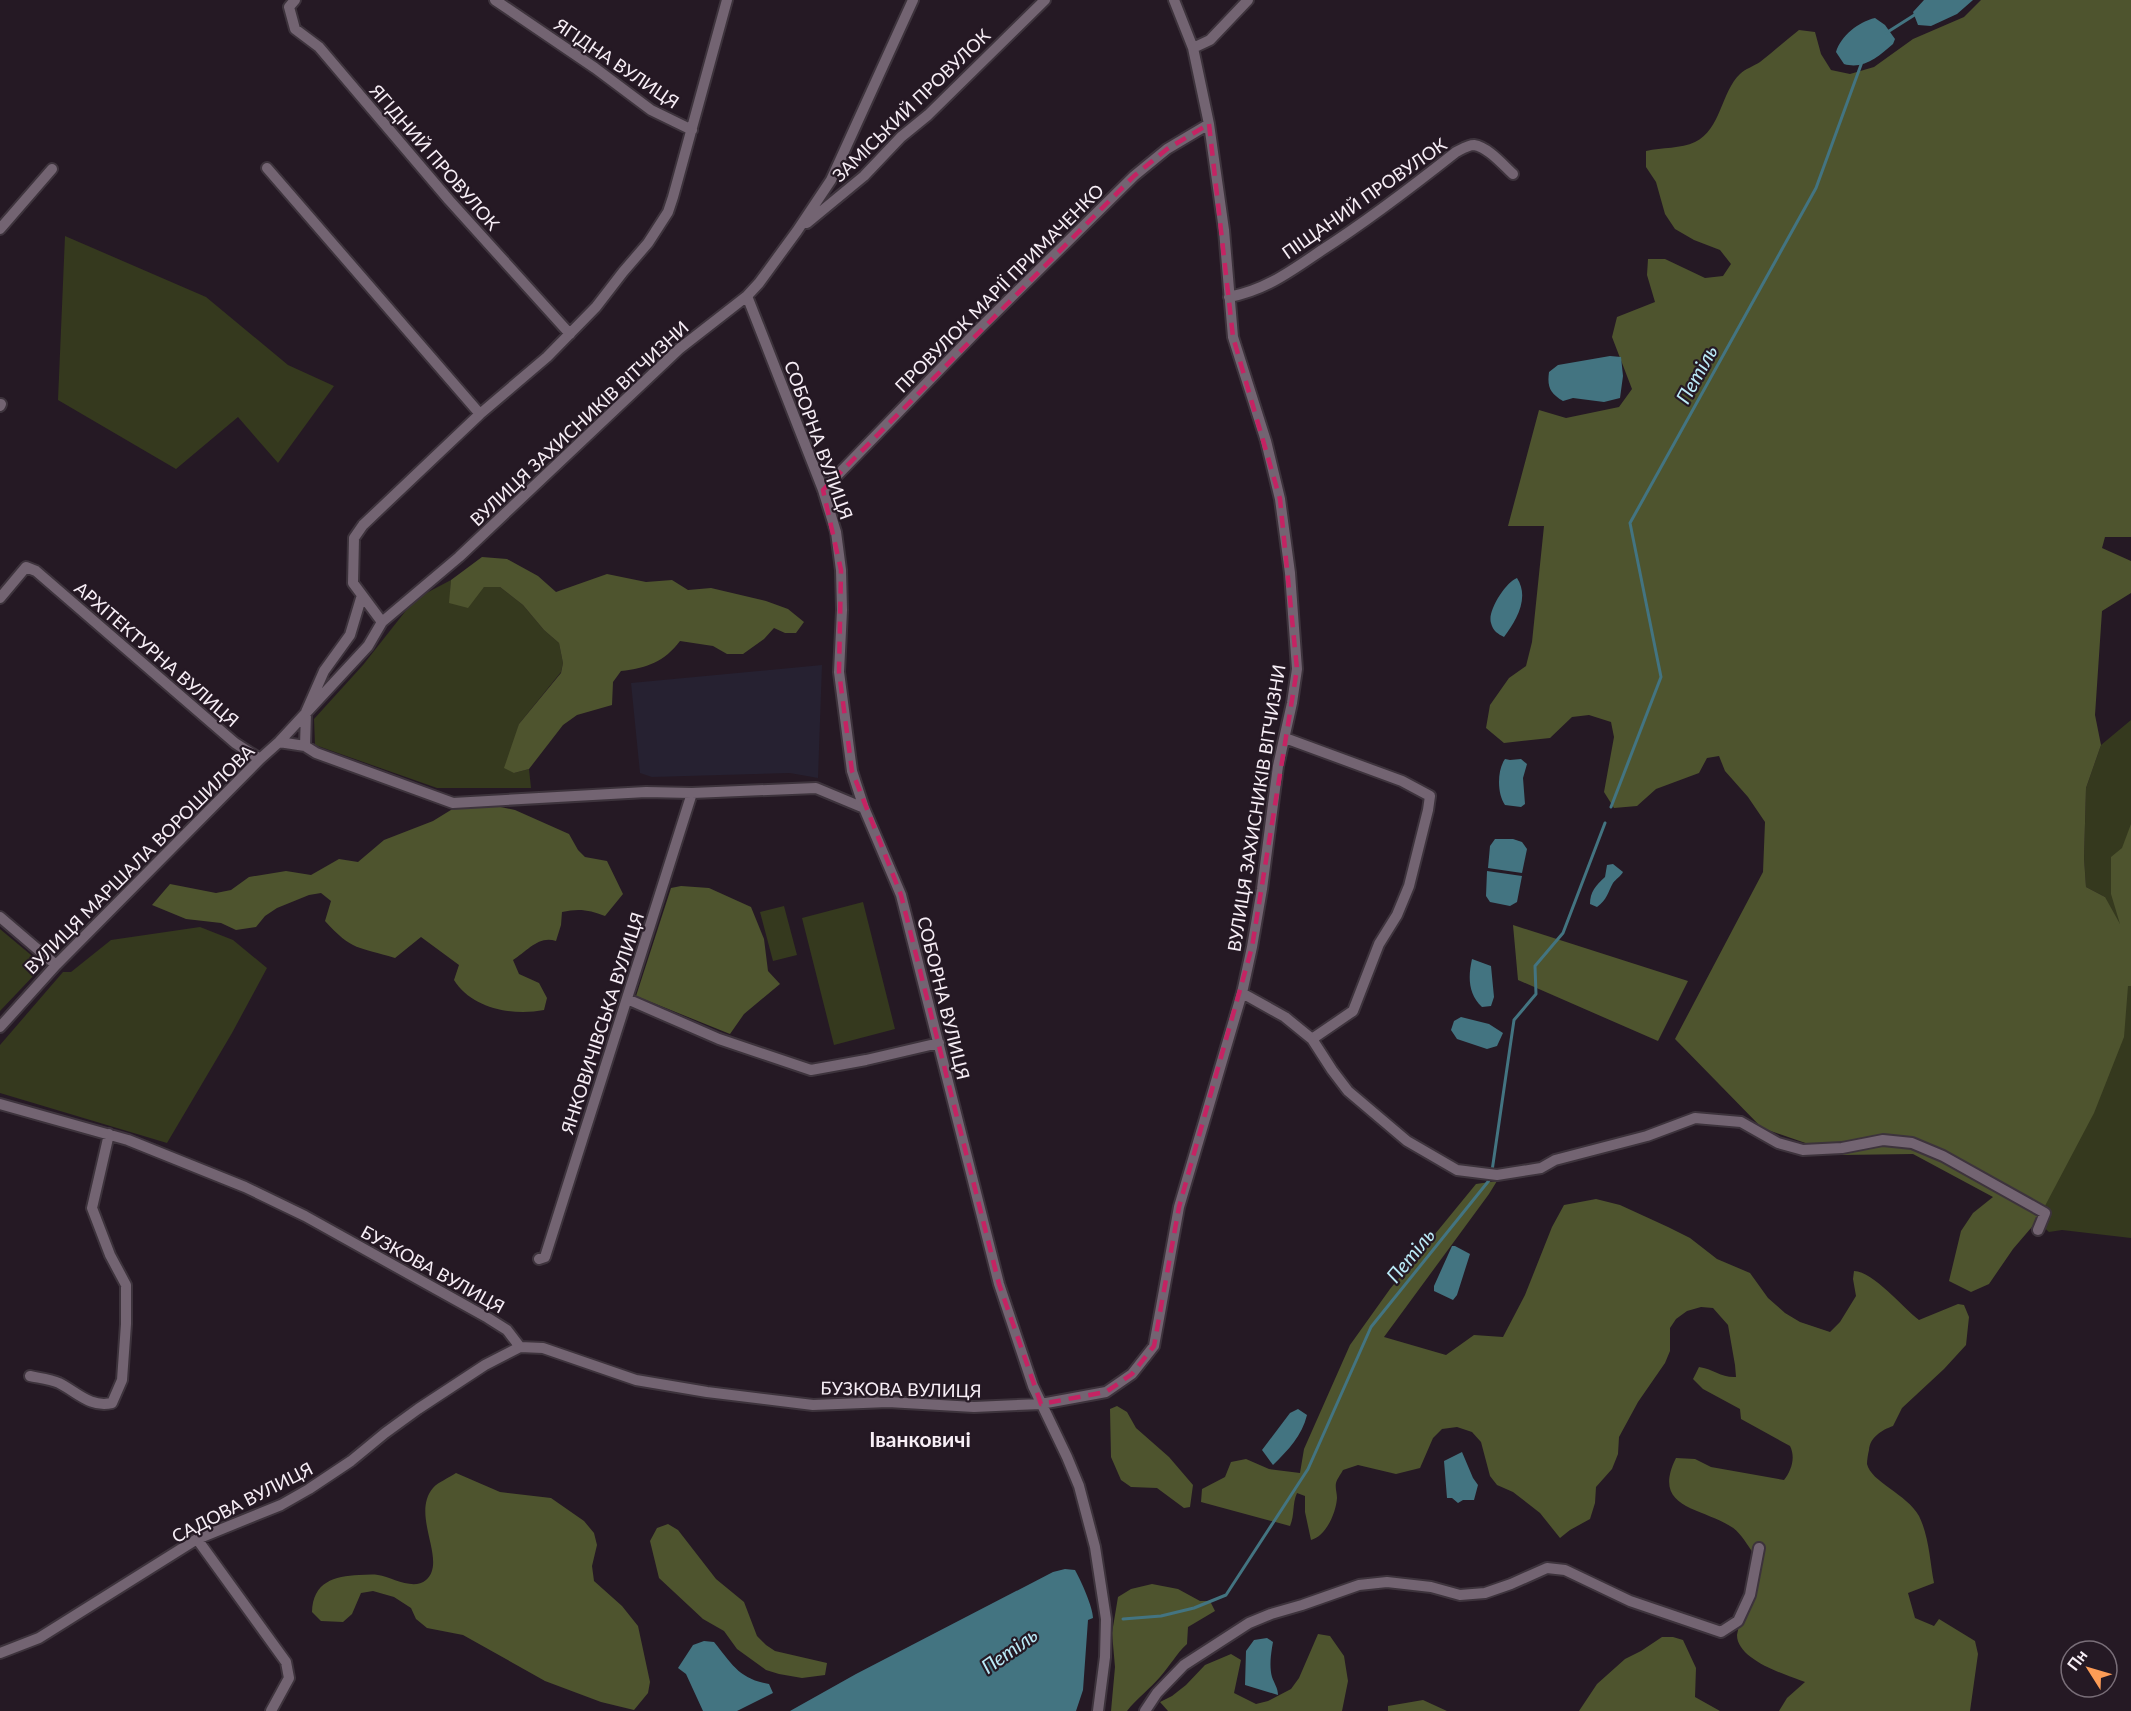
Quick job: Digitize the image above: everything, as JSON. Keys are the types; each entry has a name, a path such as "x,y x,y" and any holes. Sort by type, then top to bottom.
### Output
{"street":[{"name":"ЯГІДНИЙ ПРОВУЛОК","path":"295,0 289,7 295,29 319,47 449,200 570,334"},
{"name":"ЯГІДНА ВУЛИЦЯ","path":"495,0 595,68 651,110 692,130"},
{"path":"382,622 353,583 354,538 363,525 480,414 547,357 570,334 596,307 622,272 648,243 668,212 727,0"},
{"name":"ВУЛИЦЯ ЗАХИСНИКІВ ВІТЧИЗНИ","path":"306,712 368,646 382,622 459,557 679,349 747,296 770,270 831,180 913,0"},
{"name":"ЗАМІСЬКИЙ ПРОВУЛОК","path":"797,231 864,176 901,137 928,115 1045,0"},
{"name":"ВУЛИЦЯ ЗАХИСНИКІВ ВІТЧИЗНИ","path":"1041,1404 1106,1392 1132,1374 1154,1346 1179,1207 1242,993 1252,947 1263,889 1278,766 1297,669 1290,573 1281,499 1266,441 1233,337 1224,230 1209,124 1193,48 1174,0"},
{"path":"1193,48 1210,40 1248,0"},
{"name":"ПРОВУЛОК МАРІЇ ПРИМАЧЕНКО","path":"823,490 978,330 1134,176 1167,149 1209,124"},
{"name":"ПІЩАНИЙ ПРОВУЛОК","path":"1229,297 1250,293 1275,282 1377,214 1456,152 1468,146 1475,145 1485,149 1514,174"},
{"path":"267,168 480,414"},
{"path":"0,229 52,169"},
{"name":"СОБОРНА ВУЛИЦЯ","path":"747,296 823,490 836,532 842,610 839,672 852,771 864,808 901,895 999,1284 1041,1404 1079,1486 1095,1546 1106,1619 1105,1657 1098,1711"},
{"name":"АРХІТЕКТУРНА ВУЛИЦЯ","path":"0,598 26,567 36,571 234,743 260,759"},
{"path":"305,746 306,712 324,671 350,634 362,595"},
{"name":"ВУЛИЦЯ МАРШАЛА ВОРОШИЛОВА","path":"0,1027 56,964 279,742 306,712"},
{"path":"1285,738 1402,781 1430,796 1409,886 1397,915 1379,944 1353,1011 1312,1038"},
{"path":"279,742 305,746 316,753 453,802 646,792 692,794 816,788 864,808"},
{"name":"ЯНКОВИЧІВСЬКА ВУЛИЦЯ","path":"539,1259 545,1257 692,794"},
{"path":"0,917 56,964"},
{"path":"1242,993 1285,1017 1312,1038 1348,1091 1407,1141 1457,1170 1497,1175 1541,1167 1556,1160 1647,1137 1695,1118 1742,1122 1778,1143 1803,1150 1842,1148 1883,1140 1912,1143 1943,1156 2045,1213 2038,1230"},
{"path":"627,999 719,1039 811,1070 939,1043"},
{"name":"БУЗКОВА ВУЛИЦЯ","path":"0,1104 128,1140 245,1187 305,1216 488,1318 507,1330 520,1347 534,1346 550,1350 636,1380 707,1392 813,1405 888,1402 974,1407 1041,1404"},
{"path":"30,1376 57,1382 88,1401 102,1406 112,1403 122,1380 126,1285 110,1255 92,1208 109,1134"},
{"name":"САДОВА ВУЛИЦЯ","path":"0,1653 39,1638 197,1539 281,1504 309,1489 351,1461 385,1432 418,1409 485,1365 520,1347"},
{"path":"197,1539 286,1662 290,1678 271,1711"},
{"path":"1145,1711 1157,1692 1184,1665 1249,1623 1359,1585 1387,1582 1431,1587 1460,1595 1485,1593 1547,1568 1565,1569 1630,1601 1721,1632 1738,1621 1750,1595 1759,1548"}],"highlighted area":[{"path":"1209,124 1233,337 1280,499 1297,669 1252,947 1179,1207 1154,1346 1132,1374 1106,1392 1041,1404 999,1284 901,895 852,771 839,672 841,570 823,490 1134,176 1167,149"}],"shaded area":[{"path":"822,665 818,778 790,773 652,777 640,773 631,683"}],"green space":[{"path":"1981,0 2131,0 2131,537 2105,537 2102,548 2131,561 2131,593 2102,611 2095,715 2101,745 2086,788 2084,858 2086,887 2105,897 2120,924 2111,894 2111,857 2122,848 2131,824 2131,986 2128,986 2124,1037 2094,1113 2037,1221 2013,1249 1989,1284 1971,1292 1949,1281 1961,1231 1973,1213 1993,1197 1913,1154 1840,1155 1762,1128 1675,1039 1763,872 1765,822 1748,797 1725,771 1719,756 1707,758 1699,773 1656,789 1637,806 1614,808 1604,792 1614,737 1611,722 1589,715 1572,717 1550,738 1504,743 1486,728 1490,705 1509,678 1526,666 1532,642 1544,526 1508,526 1539,410 1566,418 1619,407 1632,389 1612,337 1617,317 1655,302 1647,275 1648,259 1665,259 1705,278 1723,276 1731,264 1720,250 1694,240 1675,229 1665,214 1656,182 1646,167 1646,151 1684,146 1704,136 1716,120 1729,91 1740,74 1760,62 1799,30 1815,32 1821,54 1831,70 1850,74 1874,67 1913,39 1964,17"},
{"path":"65,236 206,297 288,365 334,386 278,463 238,417 176,469 58,400"},
{"path":"482,557 507,559 538,576 556,592 607,574 646,582 672,580 688,590 711,588 766,601 788,609 804,622 796,633 785,633 774,628 764,639 743,654 727,654 713,646 680,641 668,654 654,663 621,671 613,682 612,705 577,715 563,725 529,769 514,773 504,768 519,724 561,673 563,663 559,643 544,630 523,605 500,587 484,587 468,608 449,603 451,580"},
{"path":"451,580 450,603 484,587 500,587 523,605 544,630 559,643 563,663 561,672 519,724 514,773 529,769 531,788 437,788 315,745 314,719 363,665 415,599"},
{"path":"2131,720 2131,1238 2062,1230 2049,1232 2037,1221 2049,1196 2105,897 2086,887 2084,858 2086,788 2101,745"},
{"path":"459,805 496,806 515,810 569,834 585,857 607,861 623,894 605,916 584,910 562,912 556,941 539,942 513,960 519,974 539,983 547,998 544,1010 507,1011 482,1004 471,998 454,980 459,965 421,937 395,958 357,947 342,938 325,921 331,901 321,893 309,895 277,908 265,916 256,927 236,930 221,923 186,919 152,905 170,884 216,893 231,890 249,877 286,871 311,875 339,859 358,862 384,840 433,821"},
{"path":"681,886 709,888 751,907 764,939 768,971 780,984 744,1014 730,1034 636,996 671,888"},
{"path":"863,902 895,1029 834,1045 802,918"},
{"path":"784,906 797,955 773,961 760,912"},
{"path":"1513,925 1688,981 1658,1041 1518,980"},
{"path":"200,927 233,940 267,968 232,1033 167,1143 0,1093 0,1045 63,972 71,972 111,940"},
{"path":"0,929 37,960 37,972 0,1011"},
{"path":"1497,1181 1384,1337 1446,1355 1474,1335 1503,1337 1525,1295 1552,1227 1564,1205 1596,1199 1620,1205 1690,1238 1717,1259 1750,1273 1768,1298 1785,1313 1800,1322 1830,1332 1840,1322 1856,1296 1854,1271 1870,1277 1919,1320 1958,1304 1964,1305 1969,1317 1966,1345 1902,1408 1893,1426 1874,1438 1870,1445 1867,1464 1875,1477 1913,1508 1925,1532 1934,1583 1908,1593 1915,1618 1934,1626 1939,1619 1975,1641 1978,1654 1970,1711 1779,1711 1787,1698 1805,1682 1764,1665 1745,1652 1739,1644 1737,1635 1753,1566 1753,1553 1742,1536 1733,1528 1682,1504 1674,1496 1670,1487 1670,1474 1676,1458 1695,1459 1711,1467 1784,1480 1792,1464 1793,1455 1790,1446 1741,1419 1740,1409 1703,1389 1693,1379 1699,1367 1736,1377 1728,1325 1713,1308 1701,1307 1687,1311 1676,1319 1670,1328 1670,1351 1665,1363 1638,1402 1619,1437 1618,1454 1612,1469 1596,1487 1595,1503 1590,1519 1560,1538 1540,1513 1513,1492 1497,1485 1490,1476 1481,1442 1472,1432 1457,1427 1442,1429 1433,1438 1420,1468 1396,1474 1358,1465 1343,1470 1336,1483 1337,1498 1332,1517 1326,1529 1311,1540 1305,1512 1305,1496 1297,1493 1290,1526 1201,1502 1202,1489 1225,1477 1231,1462 1246,1459 1269,1469 1300,1473 1304,1449 1350,1345 1390,1289 1476,1184"},
{"path":"1117,1406 1127,1412 1136,1428 1169,1457 1193,1485 1190,1507 1184,1508 1157,1488 1131,1487 1121,1480 1111,1457 1110,1409"},
{"path":"456,1473 500,1492 551,1498 584,1521 594,1533 597,1545 592,1566 594,1581 622,1606 638,1626 650,1682 648,1693 634,1710 601,1702 545,1681 463,1635 427,1628 416,1619 411,1608 394,1597 373,1591 361,1593 352,1614 343,1622 321,1621 312,1612 316,1594 321,1587 333,1579 376,1575 409,1584 426,1580 432,1572 433,1561 426,1524 427,1499 435,1486"},
{"path":"668,1524 678,1530 716,1579 744,1602 757,1636 766,1645 775,1651 827,1663 825,1675 802,1678 766,1670 737,1649 724,1631 703,1619 659,1578 650,1541 657,1528"},
{"path":"1152,1584 1178,1589 1200,1601 1210,1601 1215,1611 1188,1627 1187,1644 1164,1673 1127,1711 1111,1711 1115,1667 1112,1633 1118,1597 1131,1589"},
{"path":"1318,1634 1330,1636 1344,1656 1348,1681 1342,1711 1168,1711 1160,1702 1186,1685 1205,1665 1231,1654 1241,1660 1234,1693 1256,1704 1268,1701 1291,1689 1299,1678"},
{"path":"1662,1637 1683,1640 1696,1668 1695,1697 1720,1711 1579,1711 1597,1684 1625,1659"},
{"path":"1423,1700 1447,1711 1388,1711 1388,1706"}],"water":[{"path":"1924,0 1973,0 1957,14 1931,26 1918,25 1913,12"},
{"path":"1875,18 1885,25 1895,39 1893,44 1865,63 1844,64 1836,52 1842,40 1857,26"},
{"path":"1610,356 1621,357 1623,376 1620,398 1604,402 1573,398 1563,401 1550,389 1549,372 1558,365"},
{"path":"1517,578 1521,586 1522,601 1517,617 1504,637 1492,626 1492,611 1503,591"},
{"path":"1505,759 1521,759 1527,764 1523,778 1525,804 1521,807 1505,805 1500,795 1499,775"},
{"path":"1495,839 1513,839 1522,842 1527,849 1522,873 1488,868 1490,846"},
{"path":"1613,864 1623,872 1597,907 1590,904 1594,889 1605,877 1607,865"},
{"path":"1487,871 1522,876 1517,902 1510,906 1490,902 1486,896"},
{"path":"1472,959 1491,966 1494,997 1491,1006 1482,1007 1474,997 1470,979"},
{"path":"1461,1017 1489,1024 1503,1033 1497,1046 1487,1049 1457,1039 1451,1030 1454,1021"},
{"path":"1452,1246 1470,1254 1457,1295 1453,1300 1434,1291 1434,1286"},
{"path":"1298,1409 1307,1415 1302,1430 1273,1465 1262,1450 1290,1413"},
{"path":"1462,1452 1478,1485 1474,1500 1463,1500 1458,1503 1452,1498 1447,1498 1444,1461"},
{"path":"1065,1569 1075,1570 1089,1601 1093,1618 1088,1620 1083,1690 1076,1711 790,1711 856,1674 1053,1572"},
{"path":"1267,1638 1273,1642 1271,1668 1278,1695 1245,1685 1246,1651 1254,1640"},
{"path":"704,1641 714,1642 731,1664 750,1678 769,1684 773,1693 737,1711 703,1711 686,1674 678,1668 693,1645"}],"waterway":[{"name":"Петіль","path":"1886,33 1916,14"},
{"name":"Петіль","path":"1611,807 1661,677 1630,523 1816,188 1862,62"},
{"name":"Петіль","path":"1492,1171 1514,1020 1536,994 1535,966 1563,933 1605,823"},
{"name":"Петіль","path":"1123,1619 1161,1616 1194,1608 1226,1595 1308,1469 1371,1327 1491,1178"}],"district":[{"name":"Іванковичі","path":"920,1438"}]}
